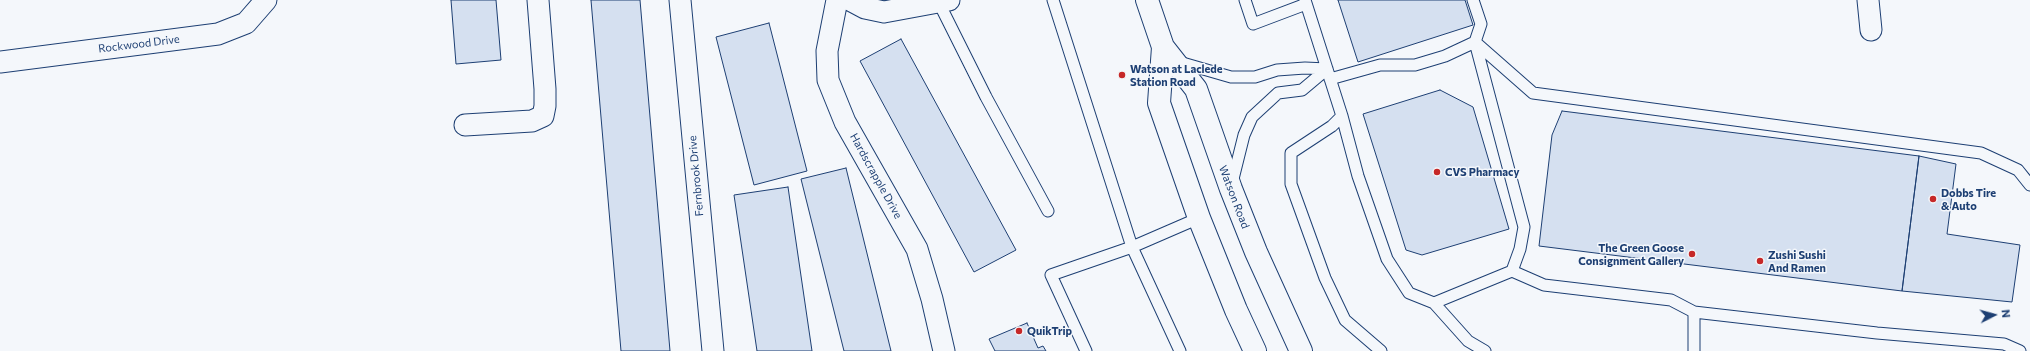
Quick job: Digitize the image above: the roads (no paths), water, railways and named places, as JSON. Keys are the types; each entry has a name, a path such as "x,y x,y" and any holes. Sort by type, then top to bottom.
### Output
{"main road":[{"name":"Watson Road","path":"1148,0 1167,53 1196,89 1231,189 1276,298 1301,351"},
{"name":"Watson Road","path":"1167,53 1159,103 1198,218 1255,351"}],"street":[{"name":"Rockwood Drive","path":"0,62 218,34 246,23 266,0"},
{"path":"465,125 532,121 543,116 545,106 545,89 538,0"},
{"name":"Fernbrook Drive","path":"680,0 713,351"},
{"name":"Hardscrapple Drive","path":"837,0 827,51 828,80 846,122 917,249 932,299 944,351"},
{"path":"850,0 865,8 884,12 944,2"},
{"path":"1868,0 1871,30"}],"lane":[{"path":"1053,0 1132,247 1180,351"},
{"path":"1245,0 1253,24 1305,2 1342,116 1358,176 1387,259 1409,293 1434,303 1468,341 1485,351"},
{"path":"1474,0 1481,24 1475,42 1524,227 1520,249 1512,271"},
{"path":"944,2 986,97 1048,211"},
{"path":"1231,189 1244,135 1252,117 1278,93 1302,90 1329,74 1380,65 1415,65 1445,56 1475,42"},
{"path":"1475,42 1533,93 1981,153 2018,170 2030,186"},
{"path":"1167,53 1192,67 1231,77 1255,77 1277,70 1305,68 1329,74"},
{"path":"1342,116 1332,126 1291,153 1291,184 1325,278 1345,320 1381,351"},
{"path":"1086,351 1051,275 1132,247 1198,218"},
{"path":"1434,303 1512,271 1544,285 1670,300 1694,312 1877,333 2004,344 2020,351"},
{"path":"1694,312 1694,351"}],"place":[{"name":"Watson at Laclede Station Road","path":"1122,75"},
{"name":"CVS Pharmacy","path":"1437,172"},
{"name":"Dobbs Tire & Auto","path":"1933,199"},
{"name":"The Green Goose Consignment Gallery","path":"1692,254"},
{"name":"Zushi Sushi And Ramen","path":"1760,261"},
{"name":"QuikTrip","path":"1019,331"}]}
